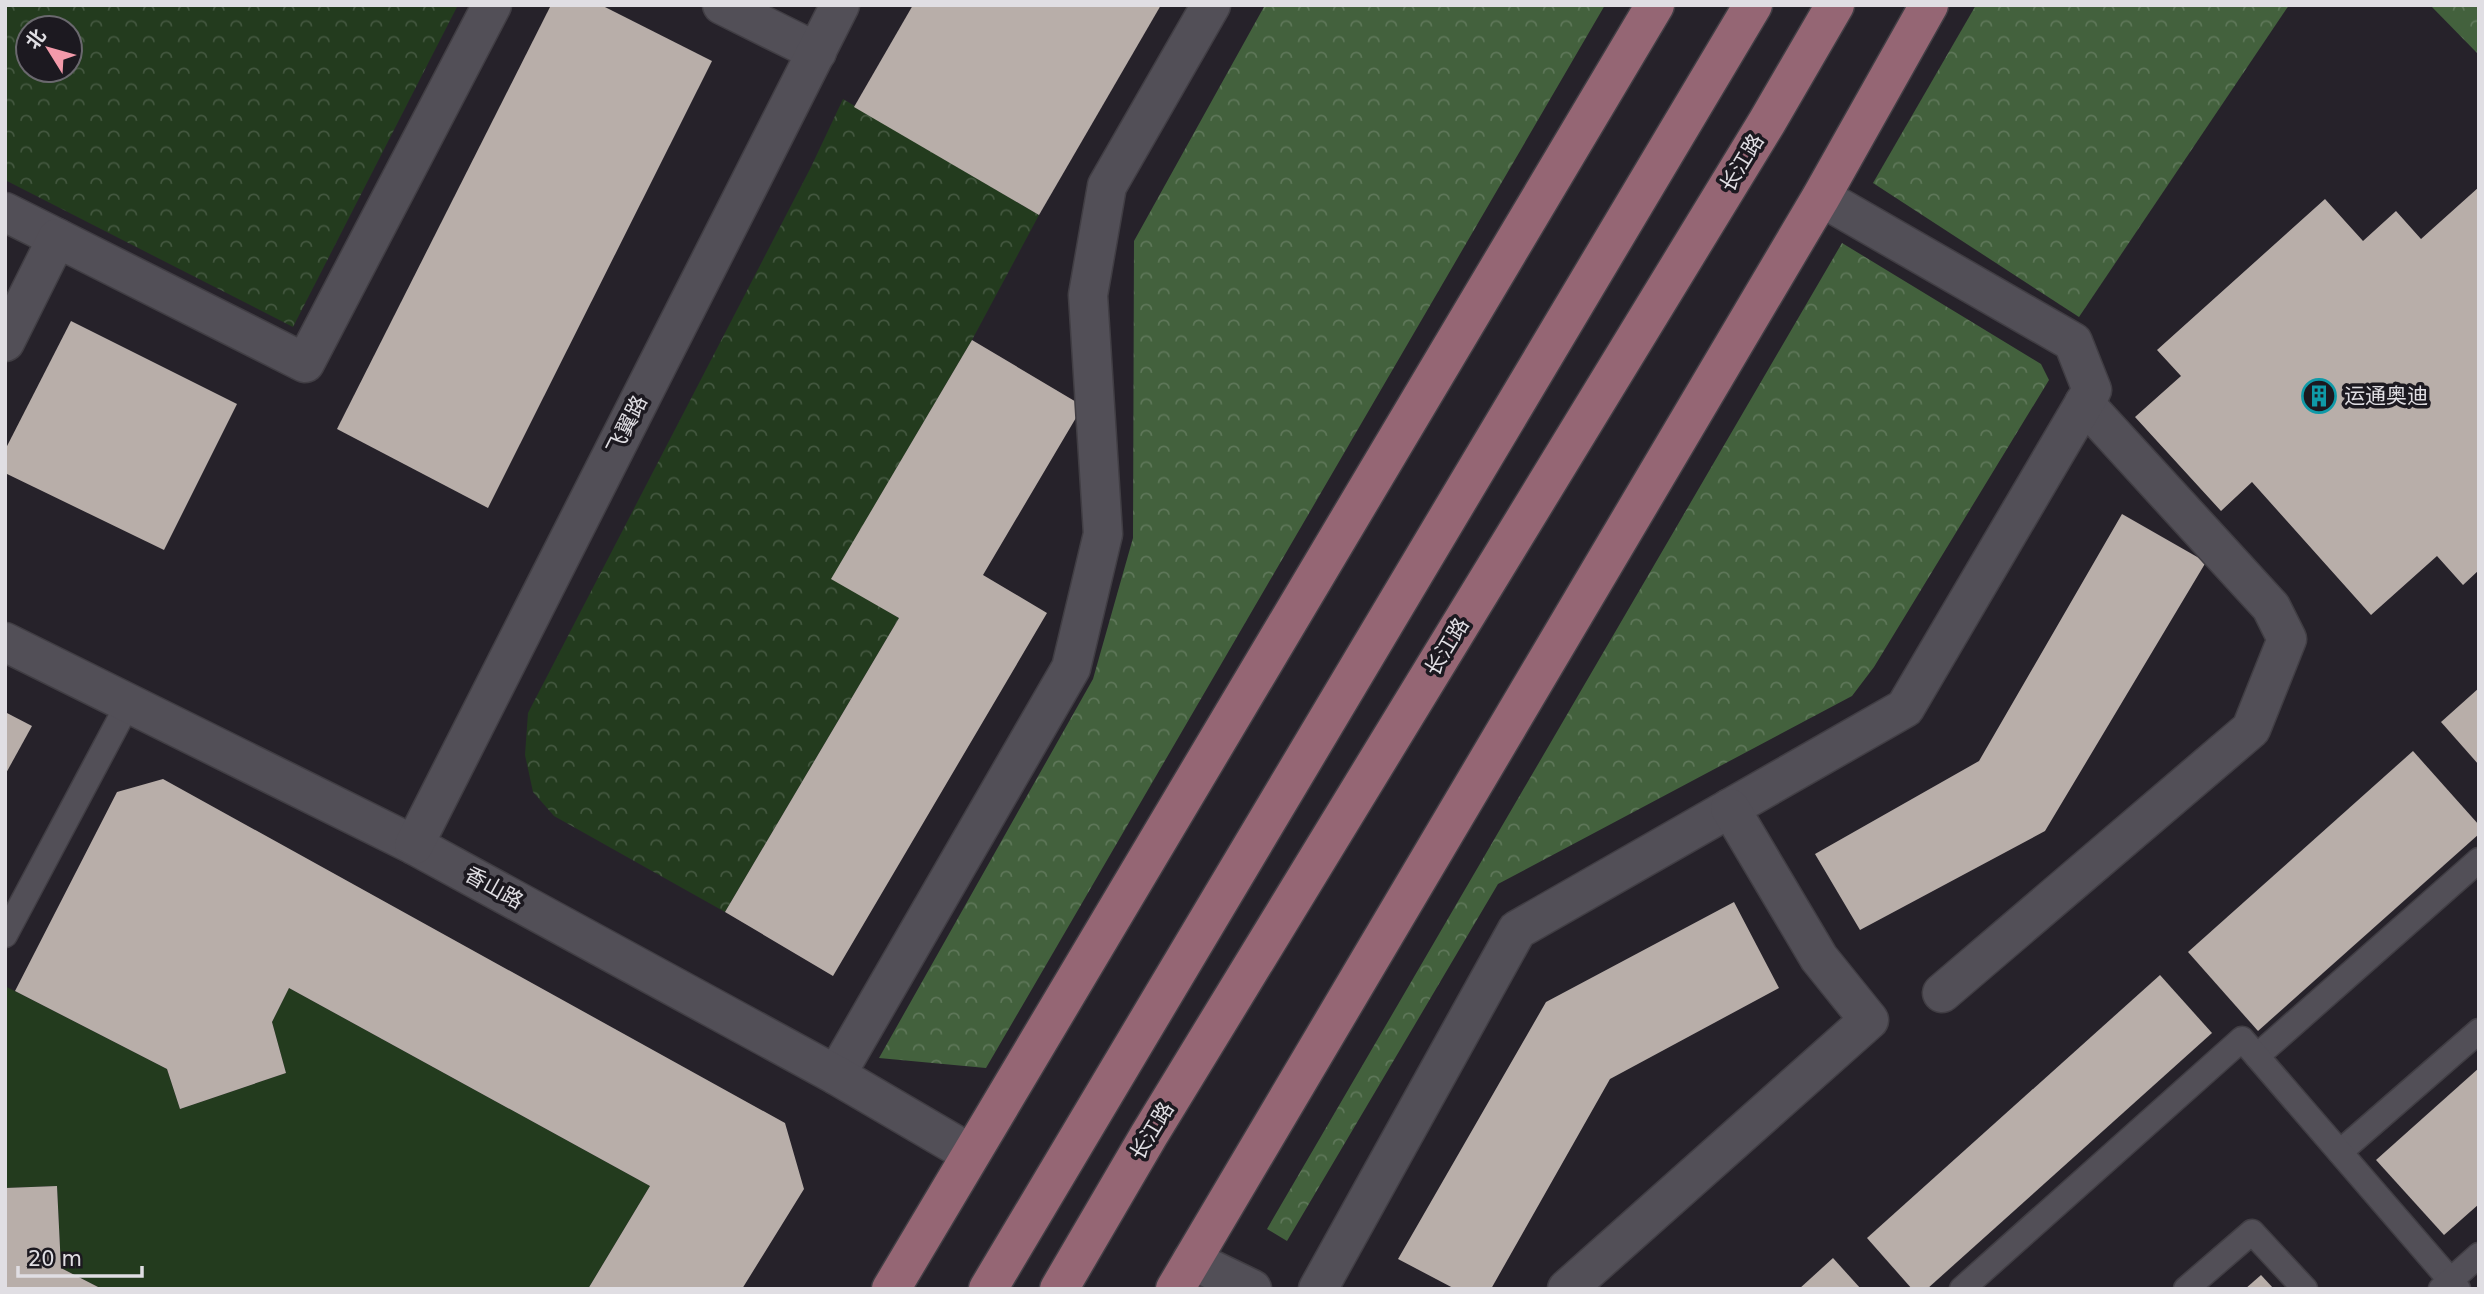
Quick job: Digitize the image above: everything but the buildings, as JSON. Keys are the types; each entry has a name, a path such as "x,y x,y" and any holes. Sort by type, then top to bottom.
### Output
{"main road":[{"path":"891,1289 1655,5"},
{"path":"988,1289 1753,5"},
{"name":"长江路","path":"1059,1289 1149,1135 1752,146 1835,5"},
{"path":"1184,1274 1821,197 1929,5"}],"street":[{"path":"5,212 305,363 492,5"},
{"path":"722,5 817,52"},
{"name":"飞翼路","path":"414,845 840,5"},
{"path":"836,1075 1071,668 1103,534 1088,295 1107,186 1211,5"},
{"path":"1318,1289 1517,930 1905,708 2092,390 2073,342 1821,197"},
{"path":"5,342 57,238"},
{"path":"1942,993 2251,729 2287,639 2271,607 2084,403"},
{"name":"香山路","path":"5,642 414,845 836,1075 971,1154"},
{"path":"1567,1289 1869,1020 1819,958 1730,808"},
{"path":"1184,1274 1252,1289"}],"lane":[{"path":"5,935 129,702"},
{"path":"2257,1056 2479,860"},
{"path":"2340,1152 2479,1031"},
{"path":"1962,1289 2242,1039 2340,1152 2450,1286 2479,1255"},
{"path":"2186,1289 2252,1232 2305,1289"}],"green space":[{"path":"5,5 458,5 293,327 5,180"},
{"path":"1265,5 1605,5 986,1068 879,1058 1093,679 1133,538 1134,241"},
{"path":"1976,5 2289,5 2079,317 1873,183"},
{"path":"2430,5 2479,5 2479,55"},
{"path":"843,99 1039,215 972,340 832,578 899,618 725,912 554,816 533,792 525,755 528,713 811,167"},
{"path":"1842,243 2041,364 2049,380 1874,667 1852,696 1498,884 1287,1241 1267,1229"},
{"path":"5,986 167,1069 180,1109 286,1073 272,1022 289,988 650,1186 588,1289 102,1289 61,1268 57,1186 5,1188"}],"place":[{"name":"运通奥迪","path":"2319,396"}]}
